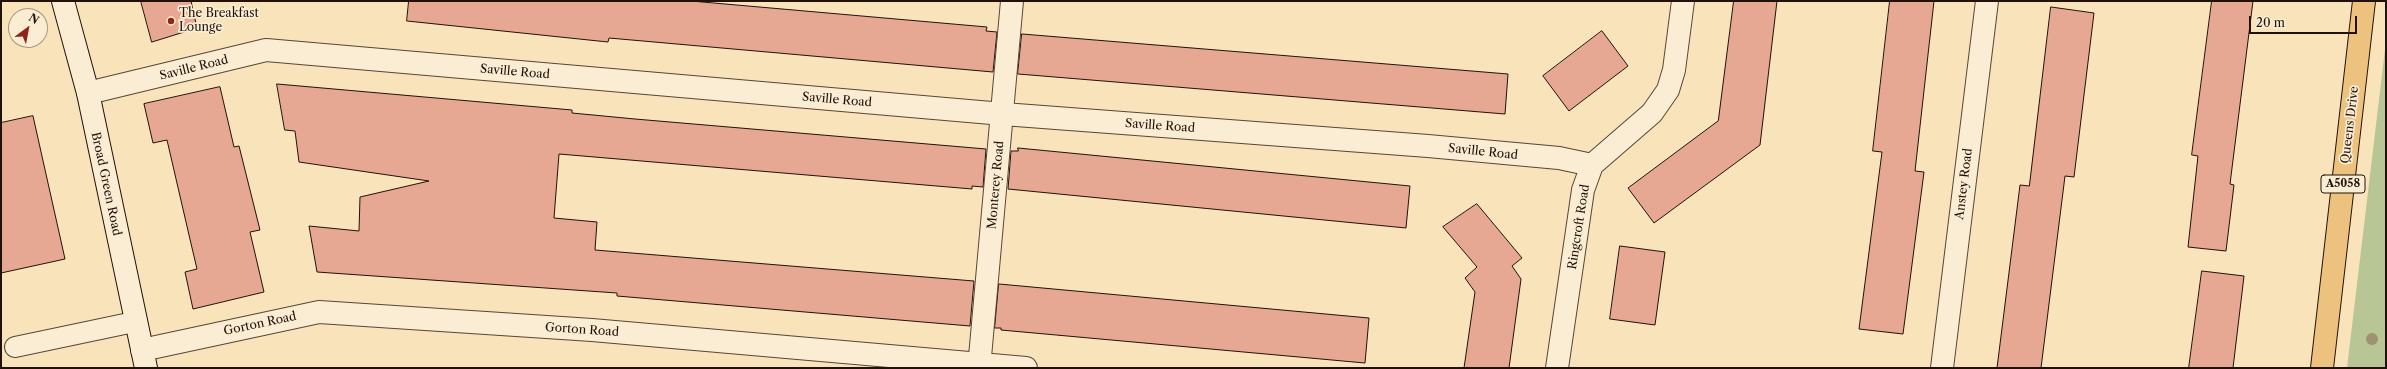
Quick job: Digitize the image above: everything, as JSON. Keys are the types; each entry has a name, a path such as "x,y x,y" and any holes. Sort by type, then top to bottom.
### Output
{"highway":[{"name":"Queens Drive","path":"2322,368 2364,1"}],"street":[{"name":"Broad Green Road","path":"63,1 88,93 134,322 144,359"},
{"name":"Monterey Road","path":"979,366 1003,114 1012,1"},
{"name":"Ringcroft Road","path":"1557,368 1583,190 1592,165 1652,113 1668,90 1674,70 1683,1"},
{"name":"Anstey Road","path":"1942,368 1987,1"},
{"name":"Saville Road","path":"88,93 266,50 1003,114 1428,146 1560,158 1592,165"},
{"name":"Gorton Road","path":"144,359 319,312 600,331 979,366 1026,368"}],"lane":[{"path":"15,347 134,322"}],"green space":[{"path":"2386,41 2386,368 2347,368"}],"building":[{"name":"The Breakfast Lounge","path":"141,1 191,1 197,28 152,42"},
{"path":"409,1 691,1 987,27 986,31 997,32 993,72 609,38 608,42 407,21"},
{"path":"1734,1 1777,1 1760,145 1654,223 1628,188 1718,121"},
{"path":"1890,1 1934,1 1915,171 1924,172 1903,334 1859,329 1882,152 1873,151"},
{"path":"2212,1 2253,1 2230,184 2234,185 2226,251 2188,247 2198,156 2192,155"},
{"path":"2051,7 2094,13 2074,177 2065,176 2041,368 1997,368 2020,185 2029,186"},
{"path":"1602,31 1628,66 1569,111 1543,76"},
{"path":"1022,34 1508,74 1505,114 1018,74"},
{"path":"277,84 572,110 572,113 635,119 986,149 983,187 972,186 972,189 559,154 554,218 597,222 595,250 974,281 970,326 617,296 617,293 317,272 309,226 359,231 360,197 429,181 299,162 295,131 285,130"},
{"path":"220,87 234,147 239,146 260,230 250,232 264,292 193,309 185,272 197,269 167,140 153,143 144,104"},
{"path":"33,116 65,259 1,273 1,123"},
{"path":"1018,148 1410,186 1406,228 1008,189 1011,151 1018,151"},
{"path":"1477,204 1522,258 1512,266 1521,279 1509,368 1464,368 1475,292 1465,278 1477,267 1443,227"},
{"path":"1620,246 1665,252 1655,325 1610,319"},
{"path":"2202,271 2244,276 2233,368 2189,368"},
{"path":"999,284 1369,318 1365,363 1001,330 1001,328 995,328"}],"place":[{"name":"The Breakfast Lounge","path":"171,21"}]}
